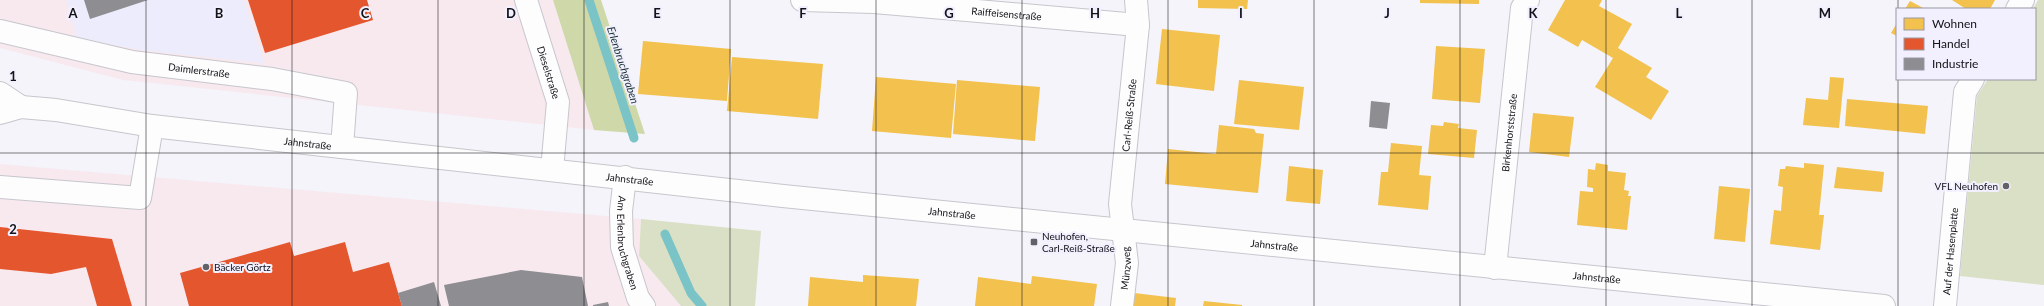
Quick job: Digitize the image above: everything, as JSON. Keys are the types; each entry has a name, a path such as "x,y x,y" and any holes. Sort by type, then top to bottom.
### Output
{"street":[{"name":"Dieselstraße","path":"526,0 558,102 552,170"},
{"name":"Raiffeisenstraße","path":"802,0 874,1 1138,26"},
{"name":"Carl-Reiß-Straße","path":"1122,231 1120,204 1138,26 1136,0"},
{"name":"Birkenhorststraße","path":"1495,268 1522,8 1528,0"},
{"name":"Daimlerstraße","path":"0,31 132,62 272,79 346,93 342,147"},
{"name":"Auf der Hasenplatte","path":"1945,306 1965,92 1972,80"},
{"name":"Jahnstraße","path":"0,93 21,106"},
{"name":"Jahnstraße","path":"0,113 21,106 56,110 152,126 625,177 783,196 1495,268 1716,298 1884,306"},
{"path":"0,186 140,198 152,126"},
{"name":"Am Erlenbruchgraben","path":"625,177 621,211 622,247 638,298 644,306"},
{"name":"Münzweg","path":"1122,231 1127,263 1122,306"}],"shaded area":[{"path":"0,0 553,0 594,130 123,80 0,48"},
{"path":"66,0 244,0 264,63 140,50 77,38"},
{"path":"0,164 641,219 639,256 681,306 0,306"}],"green space":[{"path":"553,0 601,0 645,134 594,130"},
{"name":"VFL Neuhofen","path":"2038,0 2044,0 2044,285 1960,276 1977,96 1987,80 2036,80 2036,8 2034,8"},
{"path":"641,219 761,231 755,306 681,306 639,256"}],"building: Wohnen":[{"path":"1198,0 1248,0 1247,9 1198,8"},
{"path":"1420,0 1479,0 1479,4 1420,3"},
{"path":"1565,0 1602,0 1599,6 1632,24 1618,48 1652,68 1646,77 1669,91 1651,120 1595,87 1613,58 1582,40 1578,47 1548,30"},
{"path":"1952,0 1995,0 1991,8 1964,8"},
{"path":"1910,1 1923,8 1906,8"},
{"path":"1896,25 1896,36 1891,33"},
{"path":"1162,29 1220,35 1214,91 1156,84"},
{"path":"643,41 731,49 727,101 638,94"},
{"path":"1436,46 1485,49 1480,103 1432,99"},
{"path":"732,57 823,64 818,119 727,111"},
{"path":"876,77 956,84 951,138 872,131"},
{"path":"1830,77 1844,78 1839,128 1803,125 1806,98 1828,100"},
{"path":"957,80 1040,87 1035,141 953,134"},
{"path":"1239,80 1304,87 1299,130 1234,124"},
{"path":"1847,99 1928,106 1925,134 1845,126"},
{"path":"1533,113 1574,117 1569,157 1529,152"},
{"path":"1444,122 1459,124 1458,128 1477,130 1474,158 1428,154 1431,125 1443,126"},
{"path":"1219,125 1254,129 1256,133 1264,134 1258,193 1165,184 1168,149 1216,154"},
{"path":"1391,143 1422,146 1419,175 1431,176 1428,210 1378,205 1381,172 1388,172"},
{"path":"1596,163 1608,165 1608,171 1626,173 1624,190 1629,191 1628,196 1631,196 1627,230 1577,225 1580,191 1593,192 1593,188 1587,187 1588,169 1595,170"},
{"path":"1804,163 1824,165 1819,215 1824,215 1820,250 1770,244 1774,210 1781,211 1783,187 1778,186 1780,169 1785,169 1786,166 1804,168"},
{"path":"1289,166 1323,170 1320,204 1286,201"},
{"path":"1837,167 1884,172 1882,192 1834,188"},
{"path":"1719,186 1750,189 1745,242 1714,239"},
{"path":"863,275 919,279 916,306 808,306 810,277 863,282"},
{"path":"1032,276 1097,284 1094,306 975,306 978,277 1031,284"},
{"path":"1134,293 1176,298 1175,306 1132,306"},
{"path":"1204,301 1242,305 1242,306 1203,306"}],"building: Handel":[{"path":"248,0 367,0 373,20 265,53"},
{"path":"0,227 112,239 132,306 97,306 86,267 51,274 0,269"},
{"path":"290,242 294,256 345,242 353,272 389,262 402,306 189,306 180,273"}],"building: Industrie":[{"path":"84,0 148,0 90,19"},
{"path":"1371,101 1390,103 1387,129 1369,127"},
{"path":"521,270 582,277 588,306 449,306 444,285"},
{"path":"434,282 441,306 402,306 398,293"},
{"path":"608,302 609,306 593,306 593,305"}],"waterway":[{"name":"Erlenbruchgraben","path":"589,0 634,138"},
{"name":"Erlenbruchgraben","path":"665,234 691,293 702,306"}],"place":[{"name":"VFL Neuhofen","path":"2006,186"},
{"name":"Neuhofen, Carl-Reiß-Straße","path":"1034,242"},
{"name":"Bäcker Görtz","path":"206,267"}]}
